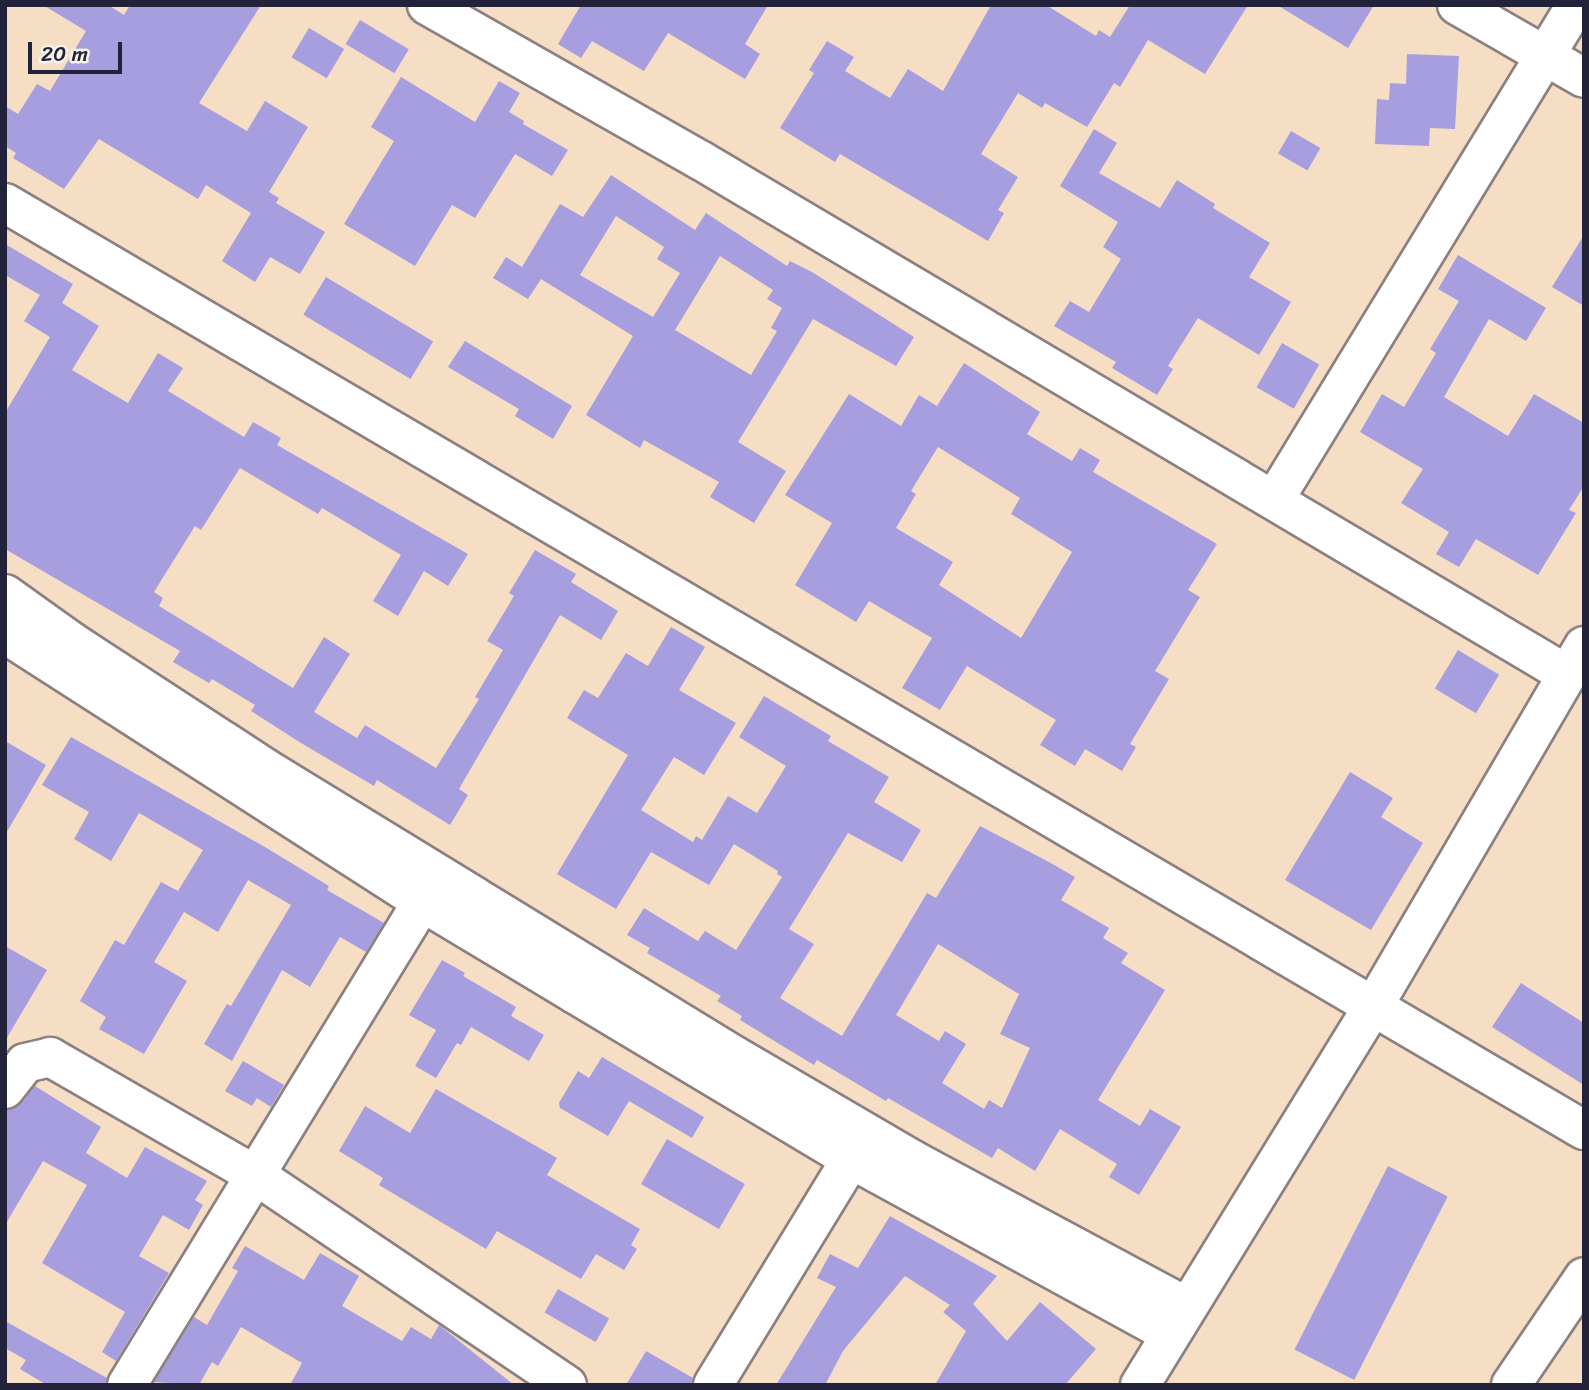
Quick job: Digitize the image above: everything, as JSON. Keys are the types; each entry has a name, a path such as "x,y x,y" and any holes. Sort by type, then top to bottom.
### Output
{"street":[{"path":"427,5 712,167 1274,500 1575,660 1373,1007 1140,1385"},
{"path":"1457,5 1584,79"},
{"path":"1274,500 1576,5"},
{"path":"5,203 1584,1130"},
{"path":"8,611 72,642 265,768 700,1035 1178,1321"},
{"path":"8,611 422,902 851,1159 1178,1321"},
{"path":"127,1385 422,902"},
{"path":"5,1089 25,1063 50,1057 257,1176 567,1385"},
{"path":"713,1385 851,1159"},
{"path":"1511,1385 1584,1277"}],"building":[{"path":"43,5 108,5 124,15 130,5 261,5 199,103 247,131 265,101 308,127 269,192 279,198 276,203 325,232 300,274 270,257 255,282 222,261 251,213 206,185 198,199 99,139 64,189 13,158 16,153 5,146 5,106 18,114 37,84 50,91 86,31"},
{"path":"581,5 768,5 745,44 760,54 745,79 668,33 644,71 592,41 581,58 558,44"},
{"path":"991,5 1046,5 1096,36 1099,30 1110,37 1130,5 1248,5 1205,74 1148,40 1120,87 1114,83 1087,127 1045,103 1042,108 1018,93 981,154 1018,177 998,210 1004,213 988,241 840,154 835,162 780,128 814,73 809,70 827,41 854,57 845,71 890,98 908,69 943,91"},
{"path":"1277,5 1374,5 1348,48"},
{"path":"360,20 409,49 394,73 346,44"},
{"path":"309,28 344,49 327,78 291,57"},
{"path":"1407,54 1459,56 1455,129 1430,128 1429,146 1375,144 1377,99 1389,100 1390,83 1406,84"},
{"path":"401,77 475,122 499,81 520,93 509,112 524,121 523,124 568,150 552,176 515,154 475,218 452,205 415,266 344,224 394,141 371,127"},
{"path":"1094,129 1117,143 1099,173 1160,208 1177,180 1215,204 1213,208 1270,243 1249,277 1291,302 1259,355 1198,318 1168,366 1173,369 1157,395 1112,368 1116,362 1054,326 1070,301 1089,312 1121,259 1103,247 1118,222 1060,186"},
{"path":"1291,131 1320,148 1307,171 1278,154"},
{"path":"611,175 695,230 706,213 787,266 790,261 812,272 914,337 896,366 813,319 738,442 786,471 754,523 710,497 719,482 644,440 640,448 586,415 633,336 541,279 528,299 493,278 506,257 522,267 560,204 583,217","holes":["616,216 664,247 657,259 680,273 653,317 580,275","720,256 773,290 767,299 782,308 771,328 777,331 751,375 675,330"]},
{"path":"1584,235 1584,306 1552,287"},
{"path":"5,244 73,284 62,303 99,326 72,370 128,403 158,353 183,368 168,391 244,437 253,422 281,438 277,445 468,554 448,586 424,571 398,616 373,601 401,555 322,508 318,514 240,468 201,530 195,526 154,592 163,598 159,606 293,688 324,637 350,654 314,712 357,738 365,725 436,768 479,699 475,697 503,650 487,641 514,596 509,593 535,550 576,574 571,582 618,611 601,640 560,615 459,789 468,795 450,825 377,780 374,786 301,743 251,711 255,705 212,679 209,683 173,662 180,651 5,549 5,413 50,337 24,321 40,295 5,275"},
{"path":"1458,255 1546,308 1526,341 1489,319 1444,397 1508,436 1534,394 1584,423 1584,486 1569,510 1576,513 1538,575 1476,539 1459,567 1436,554 1449,532 1401,503 1423,469 1360,432 1382,394 1404,407 1436,353 1430,349 1459,301 1438,289"},
{"path":"326,277 433,341 410,379 303,315"},
{"path":"465,341 572,406 553,439 515,416 519,409 448,367"},
{"path":"1282,343 1319,364 1294,409 1256,387"},
{"path":"964,363 1040,412 1027,434 1072,461 1080,448 1100,460 1093,472 1217,544 1188,590 1200,597 1155,671 1169,679 1130,744 1136,747 1122,771 1085,749 1075,766 1040,745 1056,720 967,666 940,710 902,688 932,638 869,601 856,622 795,585 832,523 785,495 849,394 901,426 919,395 937,406","holes":["938,447 1020,498 1011,514 1072,552 1021,638 939,585 953,562 896,528 916,494 911,491"]},
{"path":"671,627 705,647 679,690 736,723 704,775 674,757 641,810 693,842 696,836 702,840 728,796 757,813 786,766 739,737 764,696 831,736 828,741 889,777 874,802 921,830 902,862 848,833 789,929 814,944 780,998 842,1036 927,893 936,898 980,826 1075,877 1061,900 1109,928 1103,938 1128,953 1121,963 1165,990 1098,1100 1140,1126 1150,1109 1181,1127 1139,1195 1109,1177 1117,1164 1060,1129 1035,1171 998,1148 992,1158 817,1060 814,1065 740,1020 742,1016 717,1001 721,996 647,953 650,948 627,935 644,908 698,941 705,931 736,950 782,877 777,874 778,871 734,844 709,885 651,852 616,909 557,874 628,755 567,718 584,690 598,698 626,653 648,666","holes":["938,944 1019,994 1000,1034 1030,1048 1002,1108 989,1100 984,1109 942,1083 966,1044 945,1031 939,1041 896,1015"]},
{"path":"1458,650 1499,675 1476,713 1435,689"},
{"path":"71,737 265,847 329,886 327,890 384,923 366,952 340,937 310,987 282,970 232,1061 204,1044 227,1004 231,1006 291,905 248,880 218,932 184,912 154,962 187,981 144,1054 99,1029 106,1017 80,1001 115,940 124,945 161,882 178,891 203,850 139,813 111,861 74,839 89,812 42,785"},
{"path":"5,741 46,765 5,835"},
{"path":"1350,772 1393,798 1381,817 1423,843 1371,930 1285,880"},
{"path":"5,946 47,970 5,1041"},
{"path":"442,960 465,973 463,976 516,1007 511,1016 544,1035 529,1061 471,1027 461,1045 457,1043 436,1078 415,1066 436,1030 409,1015"},
{"path":"1521,983 1584,1023 1584,1085 1492,1027"},
{"path":"602,1057 704,1117 692,1138 629,1101 608,1136 560,1108 559,1103 578,1071 589,1078"},
{"path":"243,1061 284,1085 271,1107 257,1098 252,1106 225,1091"},
{"path":"35,1086 101,1127 86,1153 127,1178 145,1147 207,1181 195,1200 203,1205 189,1230 163,1215 139,1256 169,1273 116,1361 102,1352 125,1312 42,1263 87,1185 43,1161 5,1225 5,1110 22,1103"},
{"path":"436,1089 557,1158 547,1175 640,1229 631,1245 637,1249 624,1270 596,1254 581,1279 497,1231 486,1249 379,1185 383,1178 339,1151 365,1106 410,1133"},
{"path":"667,1139 745,1184 719,1229 641,1184"},
{"path":"1388,1166 1448,1196 1354,1380 1294,1350"},
{"path":"890,1216 997,1276 973,1304 1007,1341 1040,1302 1096,1349 1065,1385 935,1385 966,1331 943,1312 950,1305 905,1276 843,1351 825,1385 776,1385 836,1287 817,1278 830,1254 858,1268"},
{"path":"245,1246 304,1280 320,1253 359,1276 342,1306 402,1341 411,1327 431,1339 439,1325 514,1385 290,1385 302,1363 241,1327 218,1366 212,1362 199,1385 154,1382 194,1317 207,1325 238,1271 232,1268"},
{"path":"558,1289 609,1318 596,1342 544,1312"},
{"path":"5,1321 107,1378 105,1385 47,1385 20,1369 26,1360 5,1348"},
{"path":"646,1351 693,1378 691,1385 626,1385"}]}
